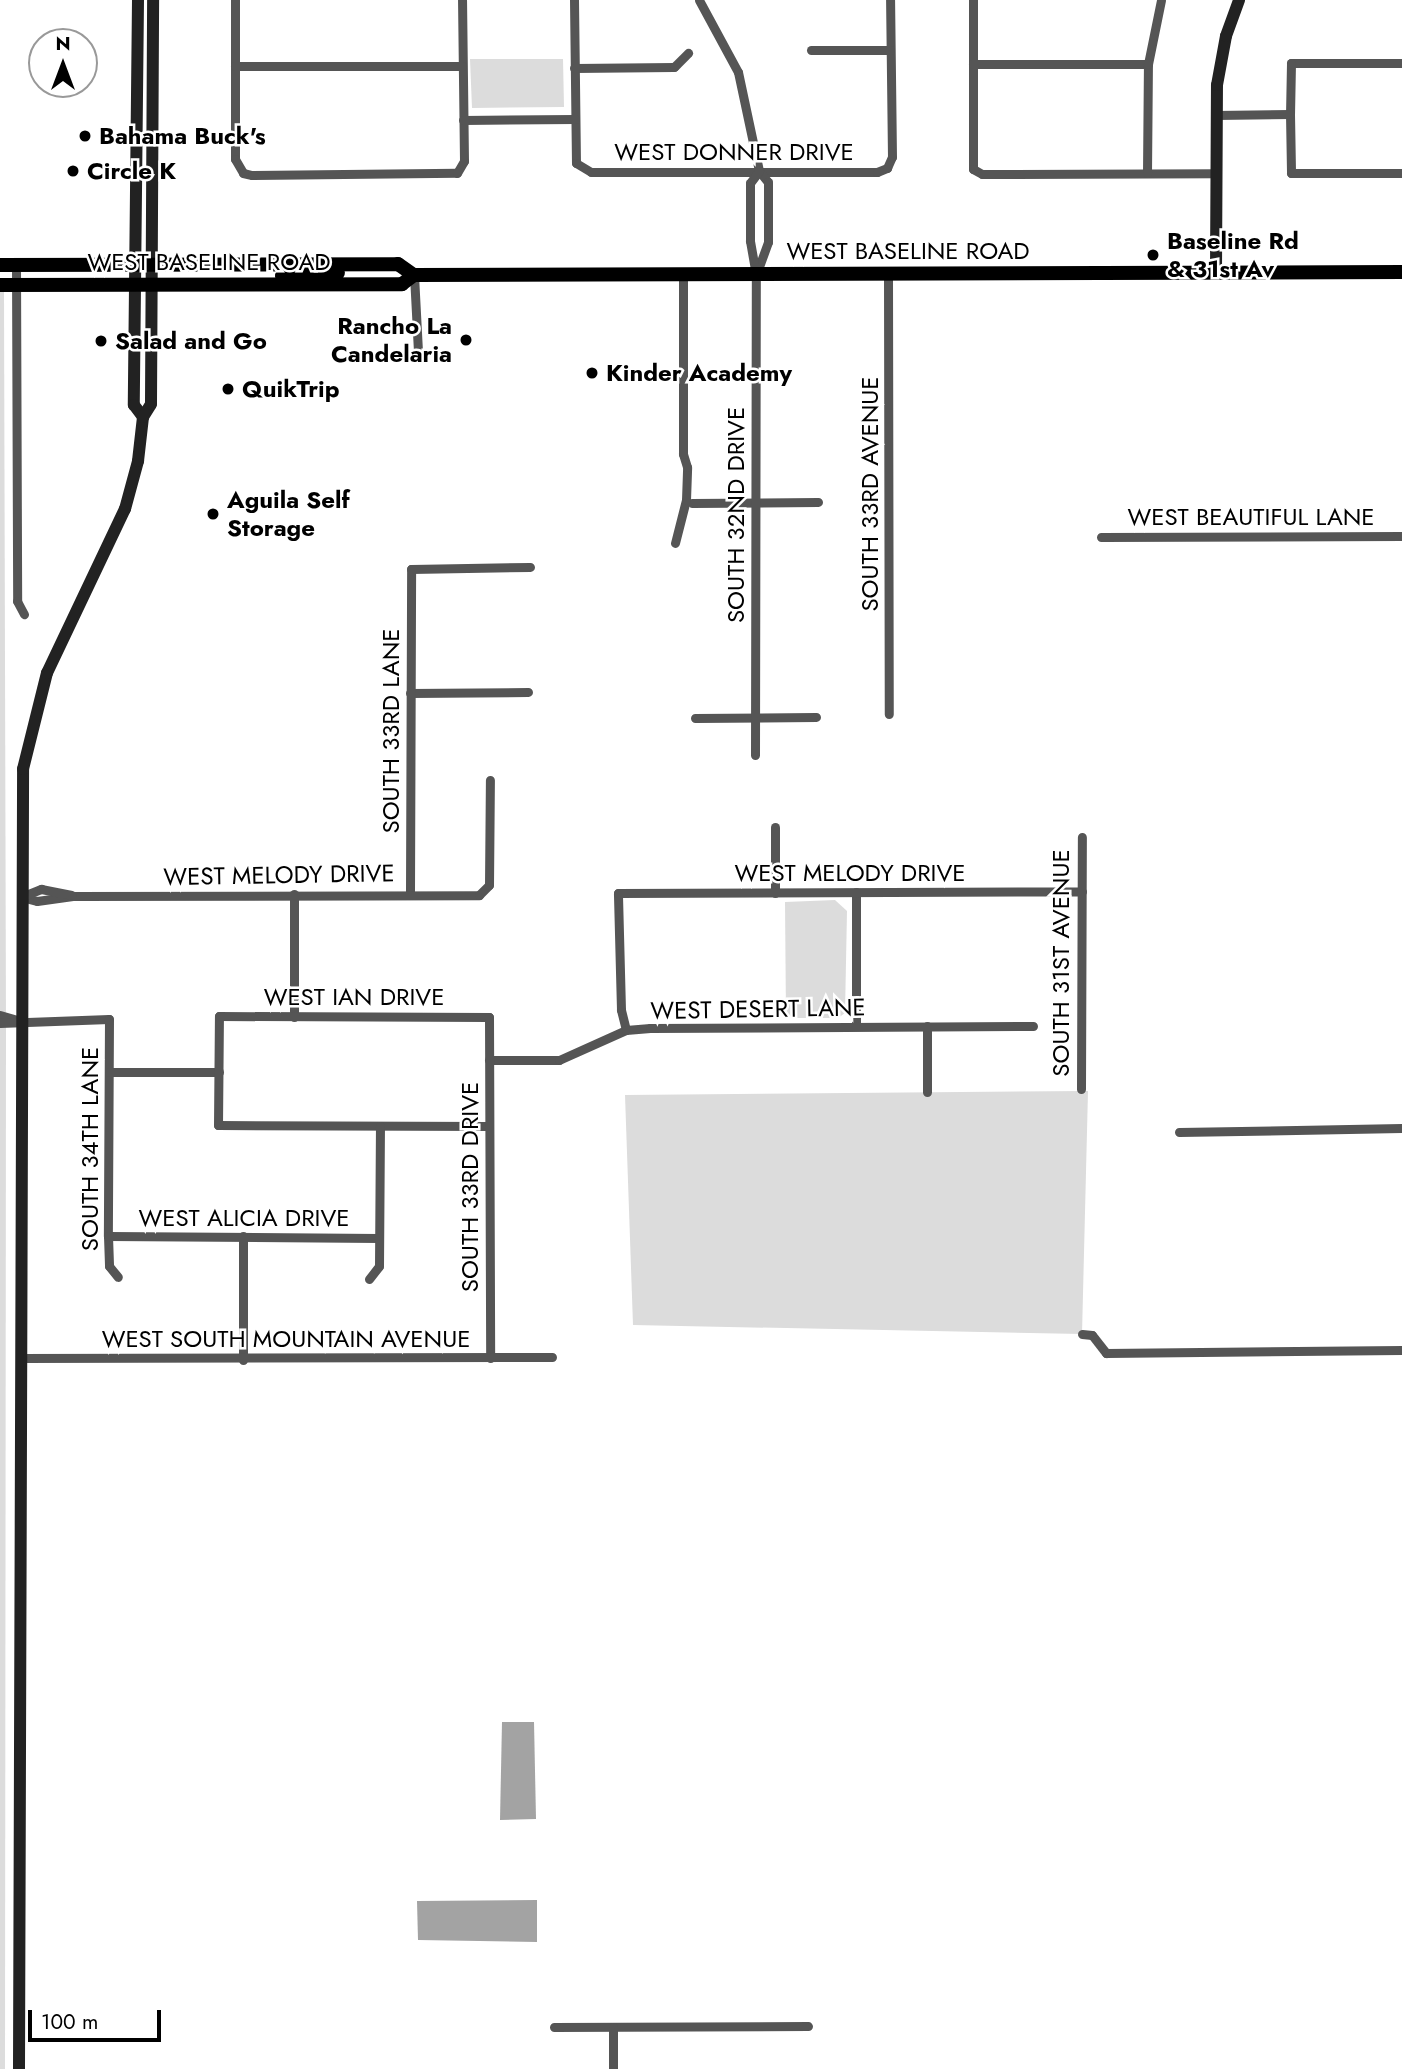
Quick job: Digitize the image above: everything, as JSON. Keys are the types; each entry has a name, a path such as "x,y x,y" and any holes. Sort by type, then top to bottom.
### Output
{"main road":[{"path":"19,2069 20,1020 23,769 36,704 125,509 138,461 142,417 134,405 144,263 138,0"},
{"path":"144,263 153,0"},
{"path":"1216,272 1216,115 1220,61 1239,0"},
{"path":"138,40 153,41"},
{"path":"274,284 282,276 342,272 366,264"},
{"name":"WEST BASELINE ROAD","path":"16,265 398,264 414,275 1402,272"},
{"path":"0,265 16,265"},
{"name":"WEST BASELINE ROAD","path":"0,285 402,284 414,275"}],"street":[{"path":"235,0 235,159 243,173 449,175 461,168 462,0"},
{"path":"463,120 575,119 573,0"},
{"path":"699,0 738,72 759,171 768,182 768,242 756,275"},
{"path":"811,50 890,50 890,0"},
{"path":"973,0 973,169 982,174 1216,173"},
{"path":"1147,173 1148,64 1161,0"},
{"name":"WEST DONNER DRIVE","path":"575,119 576,163 581,169 759,171 887,168 892,157 890,50"},
{"path":"575,68 674,67 688,53"},
{"path":"1402,63 1291,63 1290,114 1291,173 1402,173"},
{"path":"972,64 1148,64"},
{"path":"235,66 462,66"},
{"path":"1216,115 1290,114"},
{"path":"756,275 750,183 759,171"},
{"path":"750,209 768,209"},
{"path":"16,265 17,601 24,614"},
{"name":"SOUTH 33RD AVENUE","path":"888,274 889,713"},
{"path":"414,275 418,351"},
{"path":"675,543 686,500 687,467 683,454 682,275"},
{"name":"SOUTH 32ND DRIVE","path":"755,755 756,275"},
{"path":"692,503 818,502"},
{"name":"WEST BEAUTIFUL LANE","path":"1101,537 1402,536"},
{"name":"SOUTH 33RD LANE","path":"410,893 411,569 530,567"},
{"path":"410,693 528,692"},
{"path":"695,718 816,716"},
{"name":"WEST MELODY DRIVE","path":"21,897 41,889 73,896 484,892 489,885 490,780"},
{"path":"775,827 775,893"},
{"name":"SOUTH 31ST AVENUE","path":"1081,1089 1083,837"},
{"name":"WEST MELODY DRIVE","path":"626,1030 621,1010 618,894 1082,891"},
{"path":"856,892 856,1026"},
{"path":"294,894 294,1017"},
{"path":"0,1015 20,1020"},
{"name":"WEST IAN DRIVE","path":"219,1072 219,1016 489,1017"},
{"name":"SOUTH 33RD DRIVE","path":"489,1017 490,1358"},
{"name":"SOUTH 34TH LANE","path":"20,1020 109,1019 109,1266 118,1277"},
{"path":"0,1023 20,1020"},
{"path":"927,1026 927,1092"},
{"name":"WEST DESERT LANE","path":"489,1060 559,1060 626,1030 1033,1026"},
{"path":"110,1072 219,1072 218,1125 489,1126"},
{"path":"369,1279 379,1266 380,1126"},
{"path":"1179,1132 1402,1128"},
{"name":"WEST ALICIA DRIVE","path":"108,1236 379,1237"},
{"path":"243,1237 243,1360"},
{"path":"1082,1334 1092,1335 1106,1353 1402,1350"},
{"name":"WEST SOUTH MOUNTAIN AVENUE","path":"21,1358 243,1360 552,1357"},
{"path":"554,2027 808,2026"},
{"path":"613,2027 613,2069"}],"shaded area":[{"path":"470,59 563,59 564,107 472,108"},
{"path":"0,292 4,292 5,2069 0,2069"},
{"path":"835,900 847,911 845,1013 838,1018 786,1018 785,902"},
{"path":"1088,1091 1082,1334 633,1325 625,1095"},
{"path":"502,1722 534,1722 536,1819 500,1820"},
{"path":"537,1900 537,1942 418,1940 417,1901"}],"place":[{"name":"Bahama Buck's","path":"85,136"},
{"name":"Circle K","path":"73,171"},
{"name":"Baseline Rd & 31st Av","path":"1153,255"},
{"name":"Rancho La Candelaria","path":"466,340"},
{"name":"Salad and Go","path":"101,341"},
{"name":"Kinder Academy","path":"592,373"},
{"name":"QuikTrip","path":"228,389"},
{"name":"Aguila Self Storage","path":"213,514"}]}
